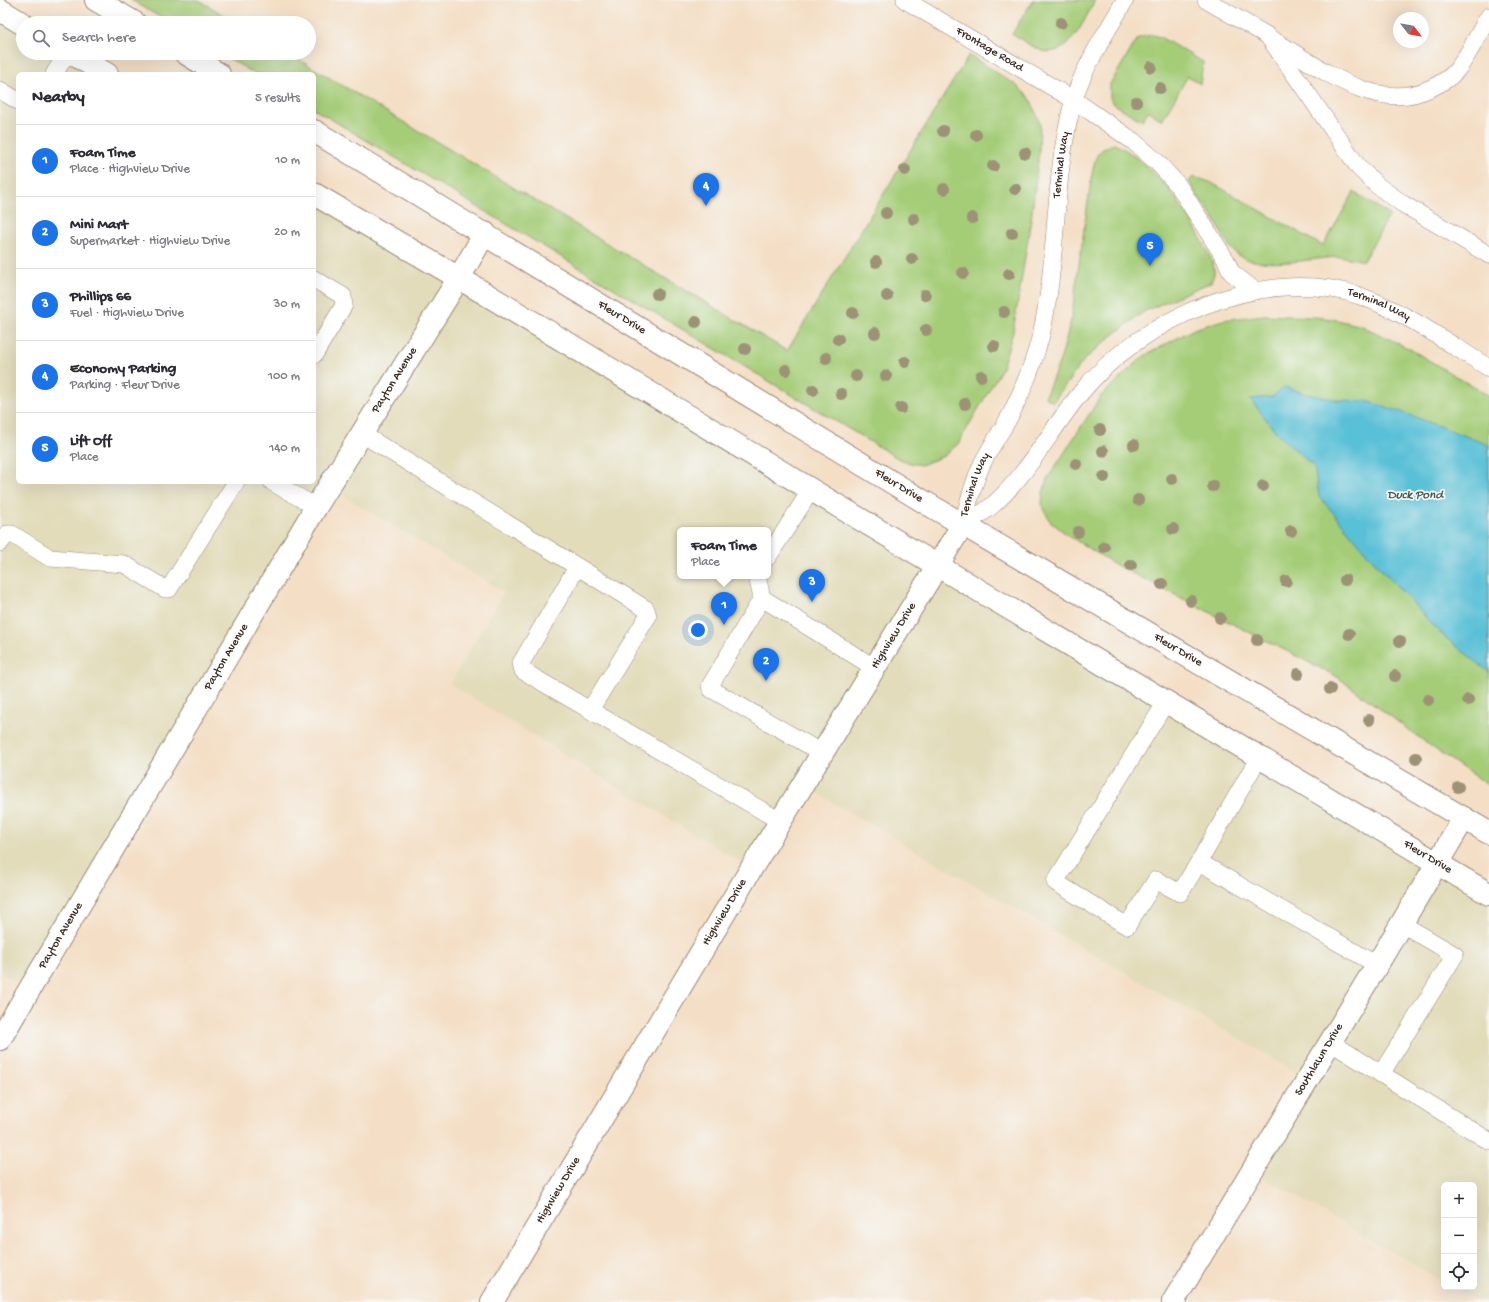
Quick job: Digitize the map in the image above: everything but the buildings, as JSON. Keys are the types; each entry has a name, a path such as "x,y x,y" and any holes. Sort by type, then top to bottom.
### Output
{"main road":[{"path":"96,0 123,16"},
{"path":"0,10 16,20"},
{"path":"83,60 104,72"},
{"path":"196,60 217,72"},
{"name":"Fleur Drive","path":"316,132 485,233 963,524 1489,832"},
{"name":"Fleur Drive","path":"316,195 459,278 938,566 1489,894"},
{"name":"Payton Avenue","path":"0,1039 316,507 459,278 485,233"},
{"name":"Highview Drive","path":"492,1302 780,821 963,524"},
{"name":"Southlawn Drive","path":"1173,1302 1378,965 1464,818"}],"lane":[{"name":"Frontage Road","path":"905,0 1074,100"},
{"name":"Terminal Way","path":"963,524 972,485 983,462 1010,415 1029,372 1041,336 1050,281 1065,143 1074,100 1080,82 1093,55 1125,0"},
{"path":"1206,0 1354,87 1379,95 1408,96 1425,92 1444,82 1456,71 1489,16"},
{"path":"1268,36 1359,168 1378,186 1403,204 1489,255"},
{"path":"55,72 63,60"},
{"path":"0,90 16,100"},
{"path":"1074,100 1133,141 1157,162 1178,185 1193,207 1231,272 1255,291"},
{"path":"316,280 343,296 345,301 316,351"},
{"name":"Terminal Way","path":"963,524 994,505 1020,478 1079,394 1113,359 1156,329 1197,308 1228,297 1255,291 1307,287 1334,290 1360,296 1394,311 1489,368"},
{"path":"362,434 646,609 648,616 590,710"},
{"path":"0,543 7,534 12,534 50,558 124,564 165,589 169,589 235,484"},
{"path":"276,484 316,507"},
{"path":"771,552 811,490"},
{"path":"578,567 521,663 521,668 523,671 780,821"},
{"path":"758,579 762,598 710,686 711,689 822,753"},
{"path":"762,598 875,668"},
{"path":"1166,702 1055,882 1127,926 1156,880 1180,893 1259,757"},
{"path":"1199,862 1378,965"},
{"path":"1381,1074 1455,955 1402,924"},
{"path":"1330,1042 1489,1141"}],"shaded area":[{"path":"0,12 16,21 16,60 83,60 104,72 16,72 16,484 316,484 316,195 1489,894 1489,1302 1479,1302 1458,1290 1477,1290 1477,1182 1441,1182 1441,1280 1252,1171 1308,1079 803,785 751,869 450,684 504,592 329,487 30,990 0,972"}],"green space":[{"path":"131,0 199,0 225,16 158,16"},
{"path":"1033,0 1095,0 1081,26 1069,43 1061,49 1053,52 1039,50 1012,34"},
{"path":"1152,35 1160,37 1203,62 1200,84 1188,76 1162,120 1148,111 1142,121 1114,104 1110,98 1110,84 1138,38"},
{"path":"969,55 1016,85 1030,98 1040,123 1039,153 1031,220 1013,332 1002,368 958,444 944,456 921,465 899,459 316,110 316,72 252,72 232,60 300,60 787,351"},
{"path":"1114,144 1133,155 1144,164 1160,179 1175,197 1205,246 1214,268 1214,275 1211,282 1145,311 1113,335 1084,360 1053,402 1045,397 1061,358 1071,320 1094,163 1097,155 1103,149"},
{"path":"1194,177 1210,182 1323,246 1354,192 1390,215 1363,261 1339,257 1272,263 1258,262 1237,254 1229,246 1214,219 1191,186 1189,181"},
{"path":"1264,315 1333,319 1362,326 1410,349 1489,396 1489,786 1432,747 1336,676 1118,566 1067,535 1049,520 1042,504 1043,492 1048,478 1101,396 1144,356 1194,329 1223,320"}],"water":[{"name":"Duck Pond","path":"1285,387 1307,394 1338,400 1366,401 1402,412 1489,445 1489,672 1441,634 1370,557 1319,496 1314,467 1277,433 1250,399 1272,397"}],"place":[{"name":"Economy Parking","path":"706,206"},
{"name":"Lift Off","path":"1150,266"},
{"name":"Phillips 66","path":"812,602"},
{"name":"Foam Time","path":"724,625"},
{"name":"Mini Mart","path":"766,681"}]}
